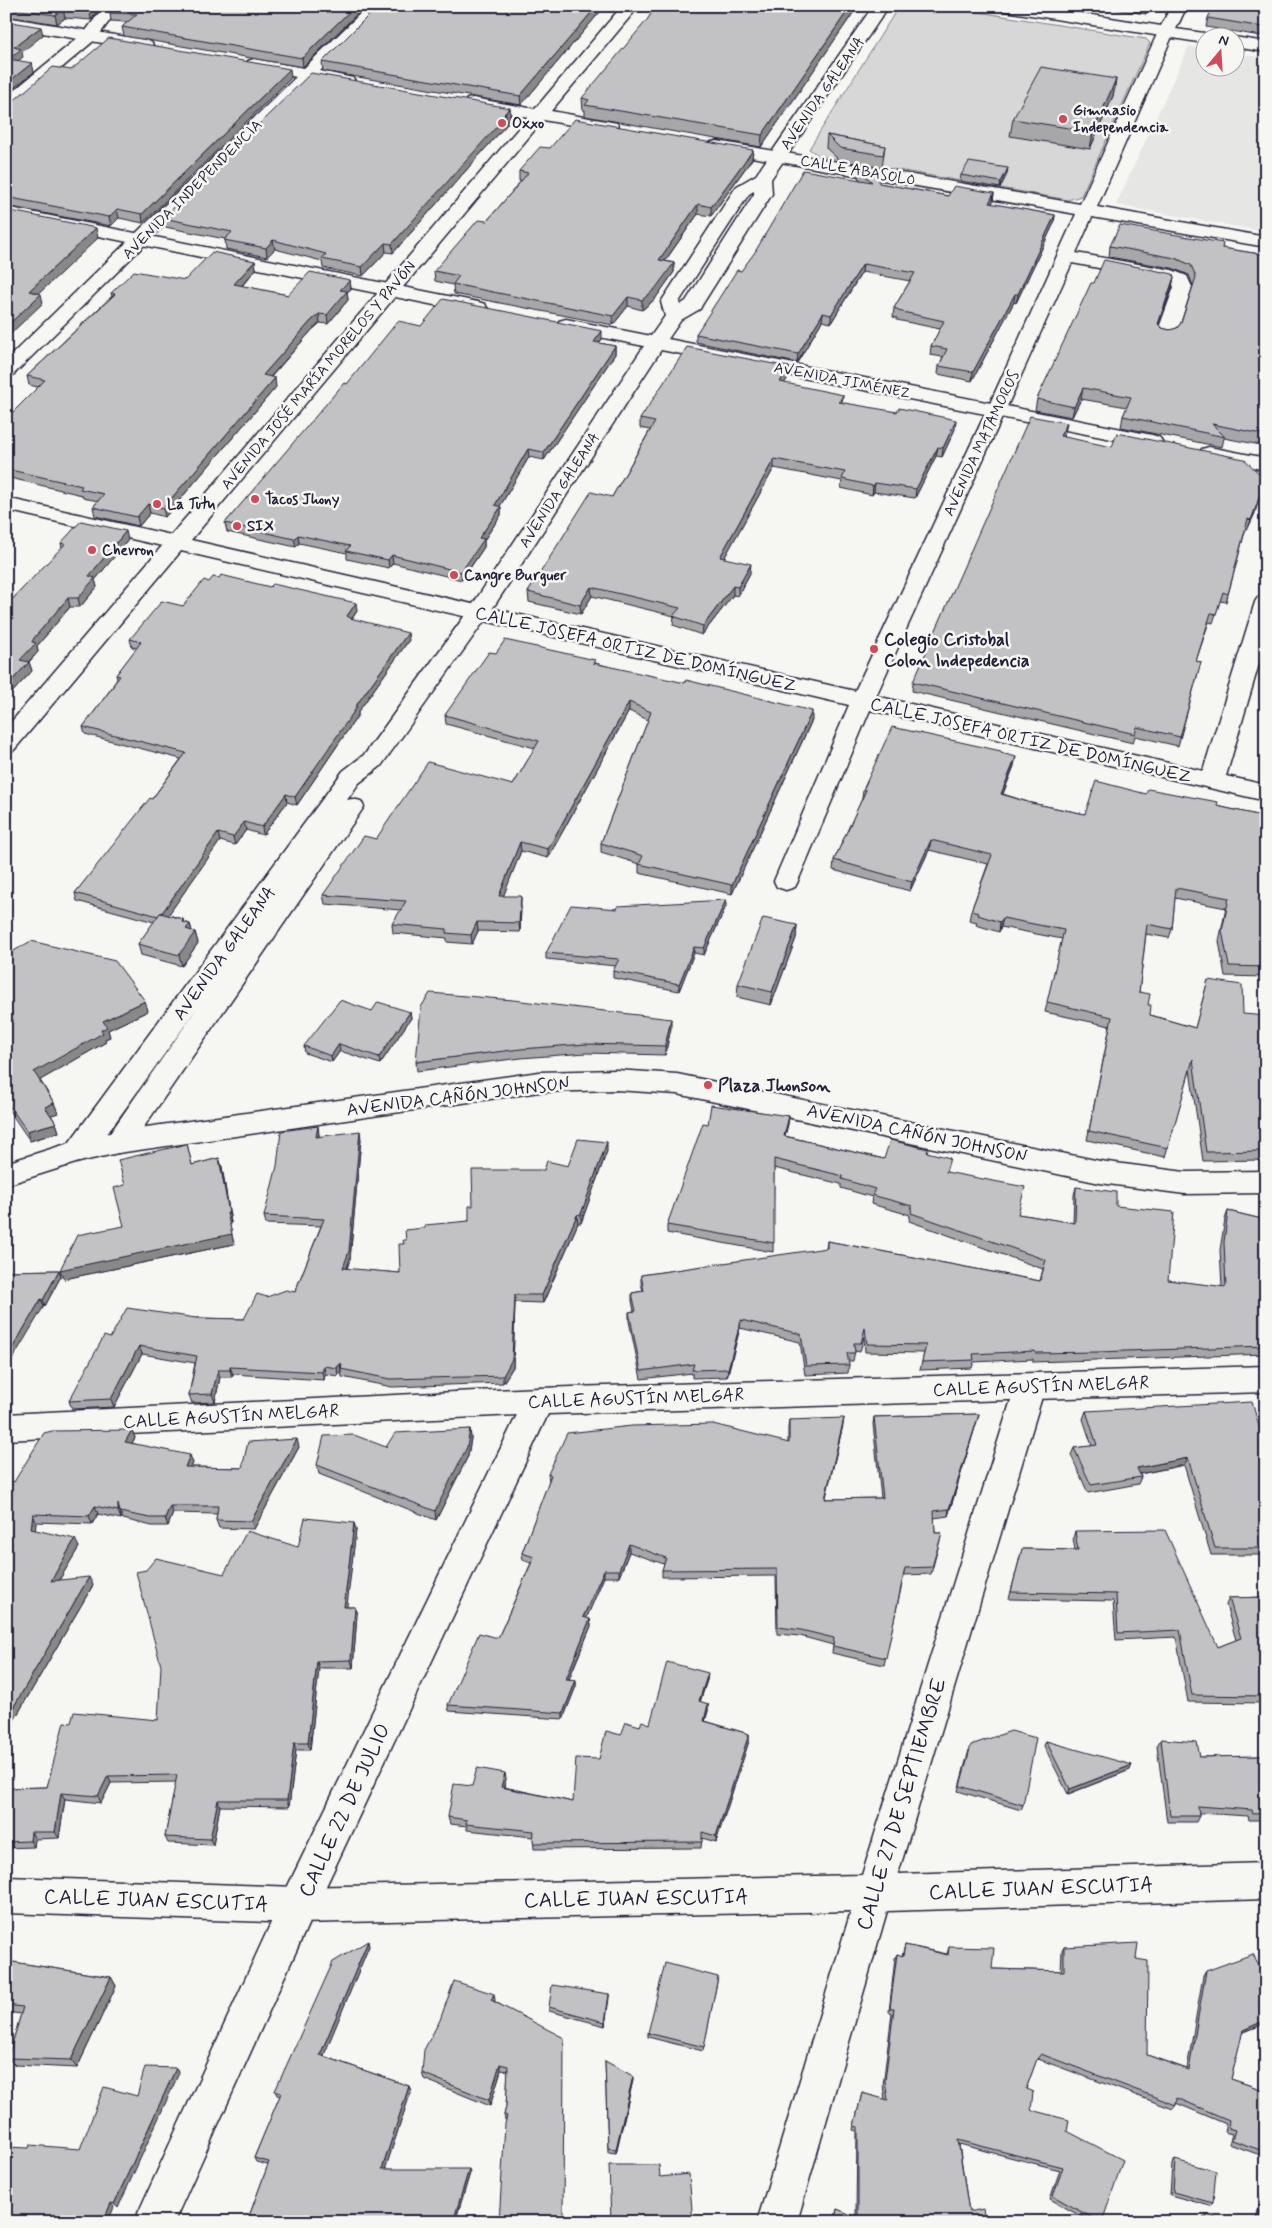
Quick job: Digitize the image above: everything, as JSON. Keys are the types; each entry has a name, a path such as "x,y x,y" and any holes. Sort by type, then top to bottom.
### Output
{"street":[{"path":"6,106 91,35 112,6"},
{"name":"AVENIDA INDEPENDENCIA","path":"6,371 142,240 377,6"},
{"name":"AVENIDA JOSÉ MARÍA MORELOS Y PAVÓN","path":"6,744 631,6"},
{"name":"AVENIDA GALEANA","path":"79,1151 350,777 374,760 479,612 674,316 693,305 763,194 762,179 881,6"},
{"path":"1005,6 1194,36"},
{"name":"AVENIDA MATAMOROS","path":"786,881 862,701 997,410 1179,6"},
{"path":"6,22 157,47"},
{"path":"1244,44 1266,47"},
{"path":"242,62 364,84"},
{"path":"457,100 626,130"},
{"name":"CALLE ABASOLO","path":"702,143 1266,242"},
{"path":"6,212 494,311"},
{"path":"1066,257 1172,276 1180,280 1183,287 1167,333"},
{"name":"AVENIDA JIMÉNEZ","path":"551,322 1170,445"},
{"path":"1189,448 1266,464"},
{"name":"CALLE JOSEFA ORTIZ DE DOMÍNGUEZ","path":"6,504 1266,793"},
{"path":"1212,781 1266,602"},
{"name":"AVENIDA GALEANA","path":"118,1142 370,781 374,760"},
{"name":"AVENIDA CAÑÓN JOHNSON","path":"6,1174 79,1151 118,1142 539,1082 616,1080 677,1084 1100,1172 1185,1183 1266,1182"},
{"name":"CALLE AGUSTÍN MELGAR","path":"6,1427 539,1401 1266,1379"},
{"name":"CALLE 27 DE SEPTIEMBRE","path":"777,2222 874,1893 1030,1387"},
{"name":"CALLE 22 DE JULIO","path":"154,2222 298,1905 539,1401"},
{"name":"CALLE JUAN ESCUTIA","path":"6,1895 298,1905 874,1893 1266,1881"}],"shaded area":[{"path":"899,6 941,6 1146,39 1150,43 1081,196 1068,200 819,156 809,149"},
{"path":"1189,46 1194,47 1194,78 1244,78 1244,54 1266,58 1266,232 1116,205"}],"building":[{"path":"6,6 94,6 90,12 63,9 55,15 6,8"},
{"path":"114,6 355,6 302,58 122,27 137,14 110,13"},
{"path":"378,6 597,6 520,96 322,62"},
{"path":"656,6 851,6 762,135 585,105 589,100 582,98 647,20"},
{"path":"1213,6 1266,6 1266,22 1263,27 1208,18"},
{"path":"6,21 41,27 14,47 21,49 9,59 32,63 6,84"},
{"path":"109,38 290,69 142,214 117,209 109,217 6,197 6,104 11,103 53,67 71,70"},
{"path":"1041,67 1116,79 1093,132 1013,119"},
{"path":"311,73 510,108 504,114 507,115 392,244 385,243 362,267 322,259 326,254 273,240 266,248 224,240 232,232 163,218"},
{"path":"575,119 753,150 711,207 698,204 659,260 674,263 655,289 642,300 628,297 613,316 453,284 459,276 434,271 478,220 487,221 528,173 519,171 540,147 550,148"},
{"path":"827,135 885,146 883,155 840,148"},
{"path":"969,162 1008,168 1001,182 961,175"},
{"path":"803,170 872,182 859,170 880,173 879,183 948,196 954,186 994,193 989,203 1055,215 1018,294 1015,294 973,372 939,366 947,349 931,346 944,321 898,311 894,308 915,273 863,264 831,315 823,313 798,354 696,334 737,270 741,271 755,252"},
{"path":"6,210 96,228 29,291 41,294 6,327"},
{"path":"1120,225 1223,243 1222,248 1266,255 1266,435 1212,424 1225,437 1123,416 1131,397 1083,388 1074,407 1037,399 1091,283 1094,283 1104,260 1173,274 1174,277 1158,324 1162,328 1170,330 1177,328 1181,323 1196,277 1191,265 1175,258 1110,246"},
{"path":"212,252 255,261 234,284 288,295 310,272 350,280 340,290 347,291 327,315 319,314 311,321 263,375 275,378 163,508 148,504 137,517 93,507 104,494 80,489 82,486 6,469 6,419 45,380 27,376 115,294 111,293 134,271 185,280"},
{"path":"443,299 602,331 594,342 615,346 544,452 528,449 495,505 501,507 479,538 484,539 461,572 392,555 388,560 346,551 350,546 298,535 294,539 225,523 344,383 347,384 398,321 421,326"},
{"path":"687,347 789,367 780,382 843,395 839,402 897,412 899,408 956,420 943,448 938,447 916,489 875,483 873,486 842,479 845,472 774,459 720,557 751,564 738,587 733,586 703,626 673,616 680,608 591,587 580,605 528,592 591,492 612,497 655,422 640,419"},
{"path":"1030,416 1067,423 1060,436 1112,447 1117,433 1244,459 1265,479 1251,520 1248,519 1228,594 1223,592 1216,614 1211,613 1196,661 1201,662 1180,737 1137,727 1135,734 913,682"},
{"path":"81,521 126,531 89,576 95,578 78,598 68,598 34,638 32,642 36,643 20,660 29,662 6,687 6,606 65,544 61,543"},
{"path":"221,575 270,587 273,584 356,603 347,616 350,618 408,633 355,707 357,707 295,797 286,794 262,827 244,822 233,837 218,833 162,913 158,916 75,893 150,798 152,799 186,753 83,727 120,676 116,675 141,642 130,639 162,601 183,606 204,580 209,582 213,577 219,578"},
{"path":"505,640 595,660 593,663 685,683 686,680 812,711 732,885 639,864 643,856 601,843 651,712 629,702 548,849 520,842 499,896 521,896 519,923 477,922 471,935 446,933 447,929 392,924 406,901 323,895 364,836 376,839 428,762 513,785 539,741 445,715 489,652 496,653"},
{"path":"892,727 1001,751 1001,753 1016,757 1001,794 1031,803 1085,814 1096,781 1146,794 1148,789 1218,802 1217,806 1266,817 1266,967 1229,966 1222,931 1229,898 1176,888 1172,929 1147,924 1139,992 1150,994 1148,1005 1151,1005 1150,1015 1195,1028 1208,980 1242,985 1243,1014 1266,1016 1266,1151 1206,1152 1193,1059 1168,1148 1089,1131 1112,1017 1047,1002 1064,930 1003,918 1000,922 971,911 992,855 931,840 912,882 834,860"},
{"path":"726,900 704,948 694,947 679,984 613,971 619,959 546,953 571,905 617,909 618,906"},
{"path":"160,913 183,919 182,922 190,924 186,929 195,932 179,955 138,944"},
{"path":"763,918 797,925 772,992 738,984"},
{"path":"31,941 115,961 145,1001 103,1021 107,1027 101,1030 103,1033 34,1072 54,1103 45,1107 56,1123 27,1131 6,1101 6,1010 8,1009 6,1007 6,957"},
{"path":"430,993 513,1000 671,1019 665,1046 586,1044 521,1049 416,1062 421,1007"},
{"path":"340,1000 372,1011 378,1002 410,1012 379,1057 339,1044 331,1056 304,1046"},
{"path":"711,1105 789,1116 784,1136 884,1159 890,1140 928,1149 927,1152 950,1158 946,1172 1025,1187 1018,1214 1075,1223 1076,1187 1116,1192 1116,1206 1174,1212 1168,1280 1226,1287 1224,1242 1228,1211 1266,1220 1266,1346 1098,1352 1035,1353 1035,1351 973,1354 974,1360 922,1362 926,1345 867,1344 865,1328 861,1343 854,1343 855,1353 847,1353 849,1365 806,1366 801,1334 741,1320 728,1369 692,1370 694,1364 641,1371 629,1312 636,1311 632,1293 644,1291 641,1275 827,1248 827,1241 1040,1281 1046,1260 911,1213 912,1206 872,1195 875,1189 842,1179 843,1176 774,1159 774,1243 667,1225 703,1123 708,1124"},
{"path":"318,1126 316,1137 360,1131 349,1251 343,1268 400,1273 399,1244 404,1244 403,1240 406,1240 405,1230 425,1228 425,1225 469,1221 469,1206 473,1206 472,1170 544,1170 547,1161 568,1166 578,1139 607,1142 581,1214 577,1215 542,1295 515,1295 512,1359 503,1376 390,1379 341,1369 342,1364 340,1363 337,1368 324,1366 322,1372 230,1367 230,1370 218,1370 212,1394 189,1395 197,1356 139,1346 111,1399 69,1401 104,1336 110,1338 127,1308 196,1318 244,1319 257,1294 267,1297 286,1290 295,1292 324,1219 264,1216 277,1166 281,1131"},
{"path":"187,1144 192,1165 219,1158 232,1234 60,1270 77,1235 124,1226 114,1188 125,1185 118,1160"},
{"path":"59,1270 43,1300 41,1299 6,1359 6,1271"},
{"path":"1252,1402 1266,1450 1266,1548 1215,1548 1188,1458 1137,1468 1141,1477 1091,1485 1074,1448 1097,1445 1086,1411"},
{"path":"979,1414 949,1509 934,1511 935,1533 942,1533 932,1567 905,1568 886,1658 833,1646 834,1638 778,1627 777,1569 662,1570 666,1558 629,1544 619,1570 604,1570 583,1617 590,1619 566,1679 576,1680 563,1713 448,1705 479,1633 498,1638 534,1557 522,1553 551,1475 548,1474 567,1433 632,1426 713,1424 789,1443 789,1420 844,1418 825,1499 883,1498 874,1417"},
{"path":"470,1429 467,1447 435,1511 317,1465 324,1436 354,1435 386,1447 395,1433"},
{"path":"132,1430 125,1442 190,1455 185,1467 242,1468 248,1442 297,1439 251,1521 216,1520 218,1506 170,1506 165,1518 150,1518 120,1512 118,1504 118,1511 95,1506 89,1516 33,1514 31,1529 75,1539 51,1581 89,1577 6,1720 6,1479 14,1482 44,1433 52,1431"},
{"path":"305,1518 354,1523 344,1607 355,1607 351,1660 317,1661 308,1743 294,1743 287,1800 218,1800 210,1839 165,1837 177,1775 108,1776 98,1796 61,1793 55,1832 31,1832 30,1841 6,1842 6,1788 47,1787 64,1722 71,1723 74,1712 158,1720 161,1666 136,1572 146,1570 156,1558 224,1574 247,1531 298,1547"},
{"path":"1165,1530 1218,1647 1241,1638 1229,1598 1266,1597 1266,1696 1192,1695 1180,1630 1118,1633 1116,1594 1011,1592 1022,1549 1078,1550 1075,1531"},
{"path":"667,1662 708,1673 699,1701 708,1704 704,1721 749,1734 716,1836 702,1832 702,1842 533,1843 534,1831 466,1824 467,1820 448,1817 454,1784 472,1786 477,1768 505,1773 501,1787 573,1802 576,1758 599,1759 606,1731 621,1735 626,1722 640,1726 642,1721 650,1724"},
{"path":"1011,1731 1036,1738 1023,1805 960,1786 971,1745"},
{"path":"1161,1739 1197,1742 1200,1757 1266,1756 1266,1813 1253,1814 1252,1810 1198,1806 1199,1816 1170,1816"},
{"path":"1046,1741 1132,1765 1070,1789"},
{"path":"368,1941 320,2055 409,2086 382,2169 469,2169 453,2222 247,2222 269,2162 254,2158 281,2093 275,2091 333,1962"},
{"path":"1138,1943 1136,1959 1148,1961 1147,2055 1189,2070 1206,1971 1253,1954 1266,1978 1266,2020 1243,2030 1231,2079 1266,2091 1266,2152 1232,2140 1235,2130 1228,2128 1229,2120 1177,2098 1176,2105 1041,2054 1037,2059 1026,2089 1033,2092 1031,2110 1069,2120 1067,2131 1123,2160 1102,2222 1053,2196 1063,2167 958,2140 969,2212 983,2209 985,2222 835,2222 837,2209 858,2218 858,2127 854,2126 862,2093 888,2100 885,2081 894,2008 890,2008 897,1954 903,1956 905,1945 948,1955 949,1947 994,1948 992,1969 1064,1971 1064,1947"},
{"path":"6,1961 111,1977 71,2060 8,2058 23,2007 6,2005"},
{"path":"665,1963 718,1977 704,2047 648,2033"},
{"path":"454,1981 494,1994 491,2000 564,2038 563,2222 499,2222 507,2116 504,2115 508,2066 500,2064 489,2100 422,2073 424,2050 440,2020"},
{"path":"552,1985 609,1994 605,2022 549,2007"},
{"path":"605,2061 633,2076 616,2149 608,2148"},
{"path":"145,2067 176,2068 114,2204 111,2203 103,2222 6,2222 6,2147 29,2148 30,2145 80,2149 104,2087 137,2096"},
{"path":"1175,2160 1216,2171 1213,2203 1173,2192"},
{"path":"609,2165 659,2165 660,2177 689,2174 693,2222 663,2222 663,2219 611,2222"},
{"path":"1266,2192 1266,2222 1258,2222"},
{"path":"1207,2215 1228,2222 1206,2222"}],"place":[{"name":"Gimnasio Independencia","path":"1063,119"},
{"name":"Oxxo","path":"502,123"},
{"name":"Tacos Jhony","path":"255,499"},
{"name":"La Tutu","path":"157,504"},
{"name":"SIX","path":"237,526"},
{"name":"Chevron","path":"92,550"},
{"name":"Cangre Burguer","path":"454,575"},
{"name":"Colegio Cristobal Colon Indepedencia","path":"874,649"},
{"name":"Plaza Jhonson","path":"708,1085"}]}
